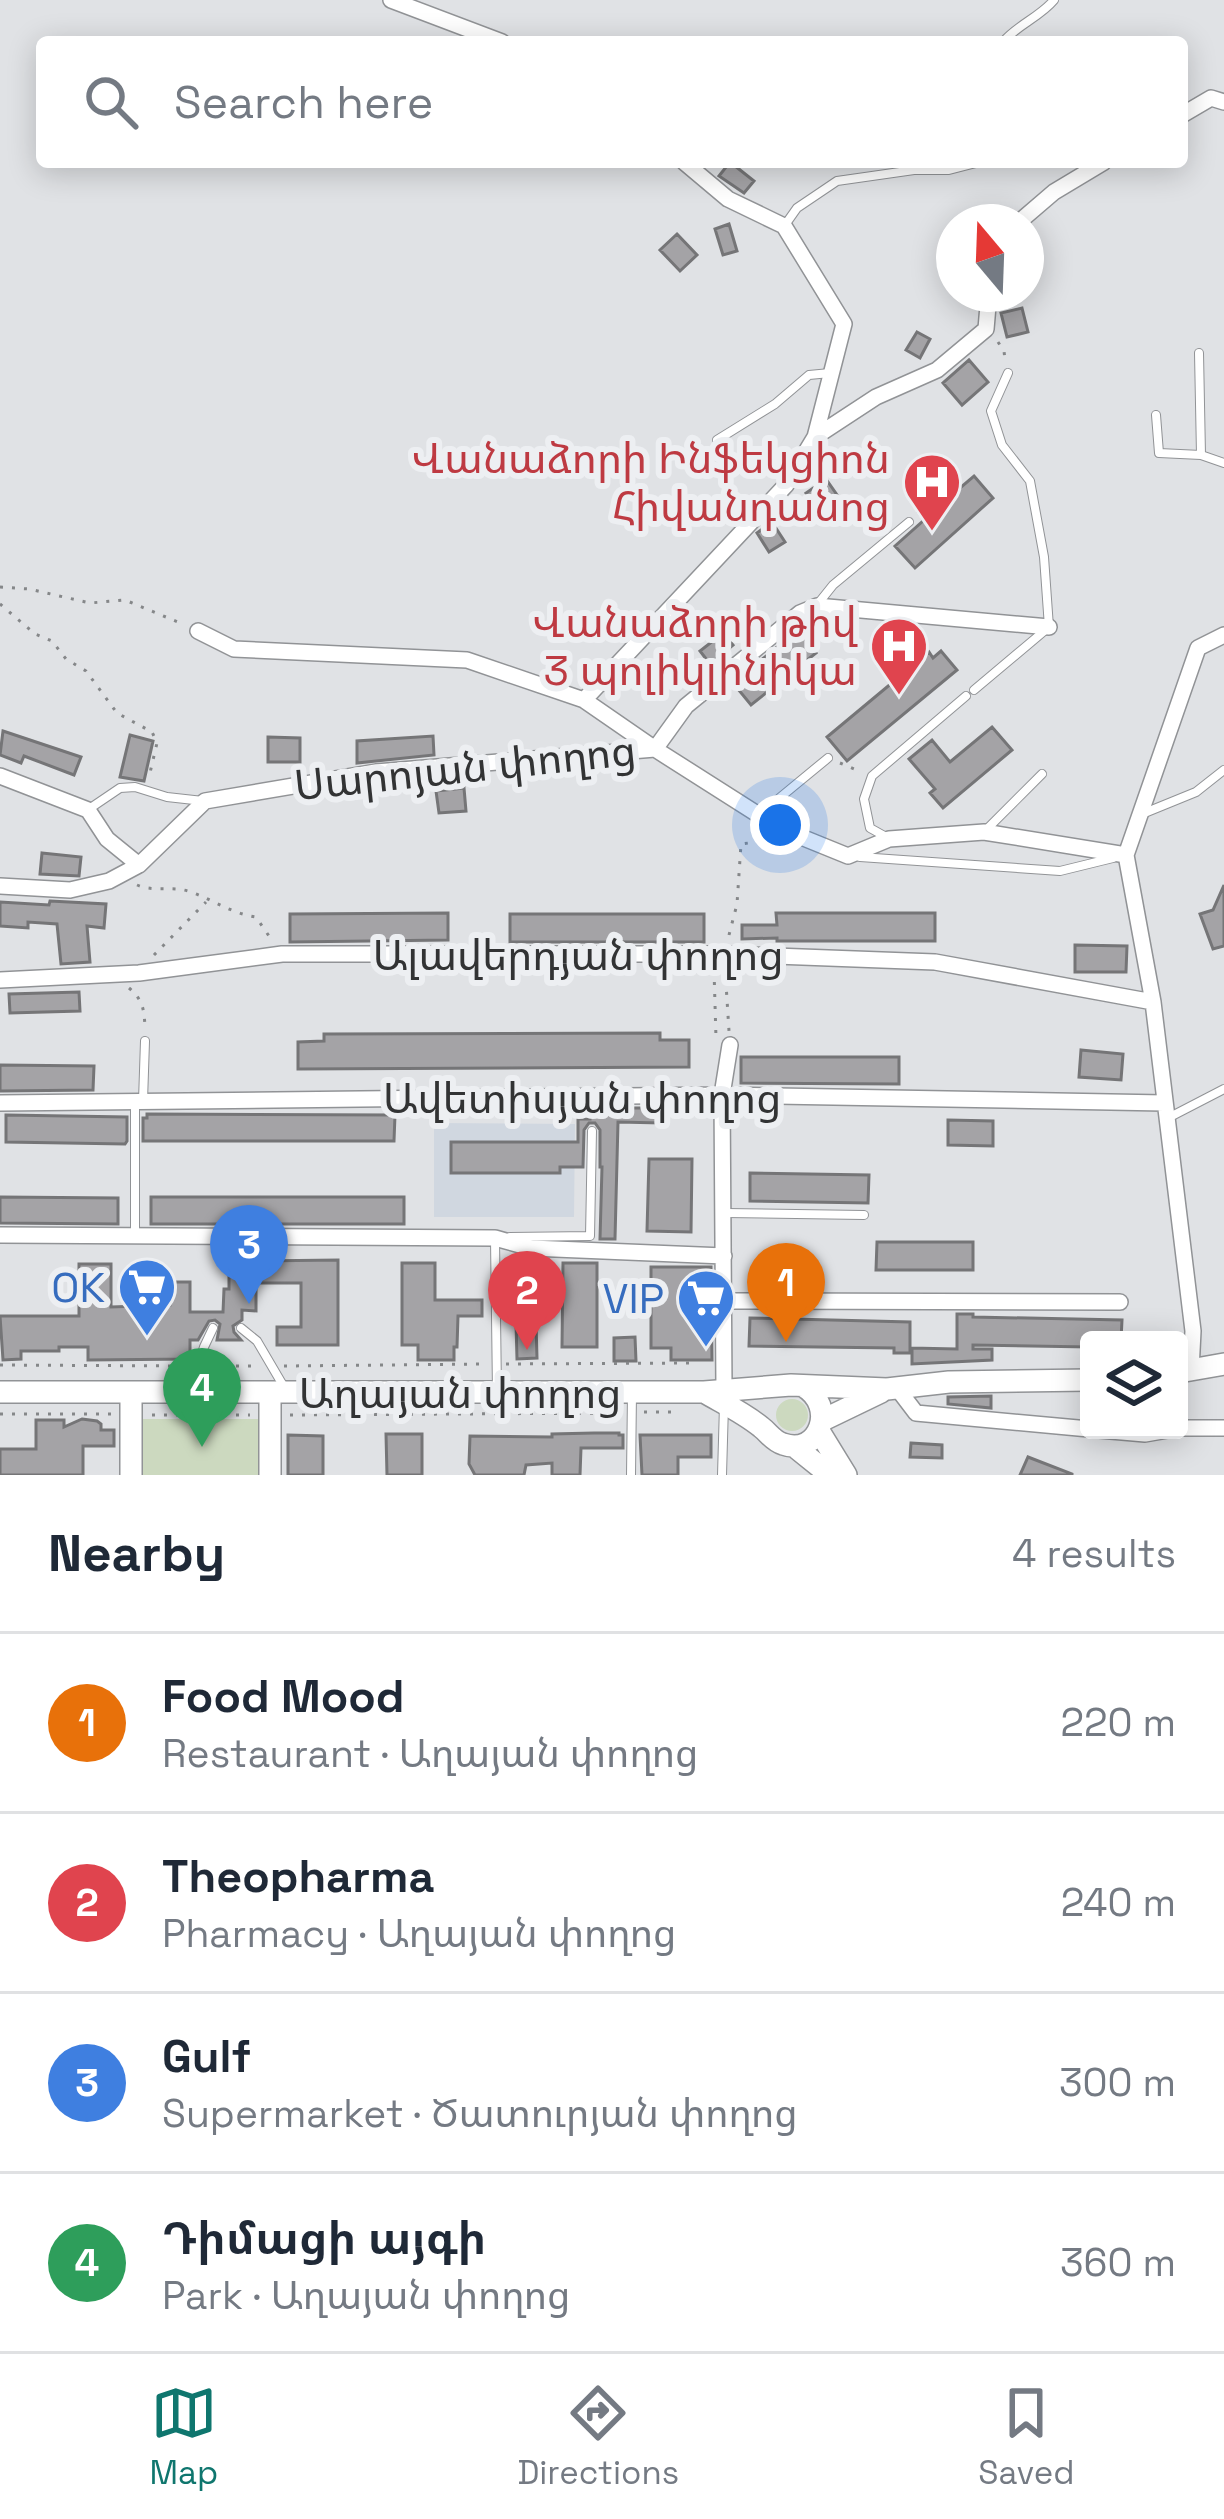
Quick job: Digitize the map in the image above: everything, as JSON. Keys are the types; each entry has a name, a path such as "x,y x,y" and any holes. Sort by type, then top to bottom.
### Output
{"main road":[{"path":"1188,1370 1224,1364"},
{"path":"764,1429 761,1417 769,1395 791,1385 892,1388 1080,1380"},
{"path":"803,1387 819,1400 821,1425 846,1475"},
{"name":"Աղայան փողոց","path":"0,1392 131,1404 190,1393 276,1401 497,1393 632,1402 779,1388"},
{"path":"718,1395 772,1438 794,1446 804,1444 821,1425 892,1388"},
{"path":"270,1475 276,1401"},
{"path":"131,1404 131,1475"},
{"path":"794,1446 830,1475"}],"street":[{"path":"391,0 486,36"},
{"path":"1188,112 1211,98 1224,102"},
{"path":"584,700 786,485 815,436 844,323 784,226 728,199 692,168"},
{"path":"1040,204 1095,168"},
{"path":"815,436 876,398 937,370 986,328 987,312"},
{"path":"817,606 1049,627"},
{"name":"Սարոյան փողոց","path":"205,801 376,772 655,749 686,706 800,613 817,606"},
{"path":"198,631 234,649 467,660 584,700 779,827 848,856 889,839 984,832 1126,855"},
{"path":"1188,1356 1193,1331 1153,1002 1126,855 1198,647 1224,635"},
{"path":"0,776 88,810 132,868"},
{"path":"0,886 70,890 110,881 132,868 205,801"},
{"name":"Ալավերդյան փողոց","path":"0,980 140,973 282,954 725,954 935,962 1153,1002"},
{"path":"718,1395 724,1256 723,1045"},
{"name":"Ավետիսյան փողոց","path":"0,1103 722,1095 1165,1111"},
{"path":"0,1235 495,1238 531,1248 724,1256"},
{"path":"723,1301 1120,1302"},
{"path":"892,1388 916,1413 1080,1428"},
{"path":"1188,1428 1224,1428"}],"lane":[{"path":"1007,36 1043,13 1054,0"},
{"path":"784,226 797,208 837,181 957,168"},
{"path":"1199,353 1201,455"},
{"path":"889,839 870,828 865,799 872,776 1049,627 1044,557 1030,481 1003,445 991,411 1007,369"},
{"path":"717,440 776,404 809,375 831,373"},
{"path":"1156,415 1159,453 1201,455 1224,463"},
{"path":"817,606 832,585 909,521"},
{"path":"760,814 828,758"},
{"path":"1141,814 1196,792 1224,770"},
{"path":"984,832 1042,774"},
{"path":"88,810 120,788 205,801"},
{"path":"848,856 1060,871 1126,855"},
{"path":"135,1236 145,1037"},
{"path":"1165,1111 1224,1089"},
{"path":"497,1393 495,1238 590,1236 592,1131"},
{"path":"724,1213 864,1215"},
{"path":"190,1393 213,1328"},
{"path":"242,1328 274,1366 276,1401"},
{"path":"718,1395 722,1475"},
{"path":"632,1402 632,1475"}],"path":[{"path":"995,338 1004,351 1007,369"},
{"path":"0,587 90,603 124,600 198,631"},
{"path":"0,604 86,670 117,712 152,732 157,743 148,782"},
{"path":"828,758 872,776"},
{"path":"725,954 737,904 741,844 764,842 779,827"},
{"path":"132,868 126,880 146,889 184,890 237,914 256,917 282,954"},
{"path":"155,952 208,901"},
{"path":"712,972 723,1045"},
{"path":"723,1045 725,972"},
{"path":"129,988 144,1007 145,1037"},
{"path":"0,1364 695,1363"},
{"path":"0,1414 131,1404 276,1401 632,1402 674,1412"}],"shaded area":[{"path":"434,1123 575,1124 574,1217 434,1217"}],"green space":[{"path":"792,1399 803,1404 808,1415 803,1426 792,1431 781,1426 776,1415 781,1404"},
{"path":"143,1419 261,1419 260,1475 143,1475"}],"building":[{"path":"725,168 738,168 754,181 744,193 719,176"},
{"path":"729,224 737,251 723,255 715,229"},
{"path":"677,234 697,255 680,271 660,250"},
{"path":"1023,312 1028,332 1007,337 1001,313"},
{"path":"917,332 930,339 920,358 906,350"},
{"path":"969,360 988,382 962,405 943,383"},
{"name":"Վանաձորի Ինֆեկցիոն Հիվանդանոց","path":"974,476 993,498 915,568 895,546 924,520 918,512 939,493 946,500"},
{"path":"826,479 844,505 824,519 806,493"},
{"path":"772,522 785,542 769,552 757,533"},
{"path":"798,630 816,653 751,705 733,683"},
{"path":"723,633 733,645 710,664 700,651"},
{"name":"Վանաձորի թիվ 3 պոլիկլինիկա","path":"941,651 957,670 847,761 827,737 929,652 933,658"},
{"path":"992,727 1012,750 943,808 930,793 935,789 909,759 932,740 950,762"},
{"path":"3,731 81,757 74,775 24,756 21,763 0,755"},
{"path":"130,735 153,741 144,781 120,777"},
{"path":"433,736 434,755 357,763 357,741"},
{"path":"268,737 300,738 300,762 268,762"},
{"path":"464,788 466,811 439,813 436,791"},
{"path":"42,853 81,857 79,876 40,874"},
{"path":"1224,885 1224,946 1213,949 1200,914 1213,910"},
{"path":"50,901 106,904 104,928 87,926 90,962 61,964 57,924 0,926 0,902 49,905"},
{"path":"448,913 448,940 290,942 290,914"},
{"path":"776,913 935,913 935,941 742,939 742,925 777,925"},
{"path":"510,914 704,914 704,942 510,942"},
{"path":"1075,945 1127,946 1126,972 1075,972"},
{"path":"79,992 80,1011 10,1013 9,994"},
{"path":"660,1033 660,1040 689,1040 689,1067 298,1069 298,1042 324,1041 324,1034"},
{"path":"1081,1050 1123,1054 1121,1080 1079,1077"},
{"path":"741,1057 899,1057 899,1084 741,1083"},
{"path":"0,1065 94,1066 93,1090 0,1091"},
{"path":"590,1108 662,1108 661,1123 618,1122 615,1239 600,1239 602,1167 600,1130 595,1123 584,1130 583,1167 560,1167 560,1173 451,1173 451,1142 578,1142 578,1119 590,1119"},
{"path":"147,1114 395,1115 394,1141 143,1141"},
{"path":"6,1115 127,1117 127,1141 6,1142"},
{"path":"948,1120 993,1121 993,1146 948,1145"},
{"path":"649,1159 692,1159 691,1232 647,1231"},
{"path":"750,1173 869,1175 868,1203 750,1201"},
{"path":"0,1197 118,1198 118,1224 0,1223"},
{"path":"151,1197 404,1197 404,1224 151,1224"},
{"path":"877,1242 973,1242 973,1270 876,1270"},
{"path":"229,1256 257,1256 257,1261 338,1260 338,1345 277,1345 277,1327 301,1327 301,1283 256,1283 256,1311 242,1310 242,1320 233,1326 241,1340 217,1340 220,1324 209,1321 198,1340 190,1340 190,1359 88,1360 88,1347 59,1347 59,1351 21,1351 21,1359 3,1360 0,1316 79,1316 79,1264 111,1264 111,1307 170,1305 171,1282 190,1282 190,1312 223,1312"},
{"path":"402,1263 435,1263 435,1300 482,1300 482,1316 458,1316 454,1360 418,1360 418,1345 402,1345"},
{"path":"563,1263 597,1263 597,1347 562,1347"},
{"path":"651,1267 711,1267 712,1360 671,1360 671,1348 651,1348"},
{"path":"957,1314 1122,1320 1121,1331 1080,1331 1080,1347 973,1345 973,1349 992,1349 992,1360 912,1364 912,1348 957,1349"},
{"path":"750,1318 910,1322 910,1353 894,1353 894,1348 749,1346"},
{"path":"516,1323 536,1323 537,1358 517,1359"},
{"path":"635,1337 636,1361 614,1361 614,1338"},
{"path":"991,1396 991,1408 948,1404 948,1397"},
{"path":"82,1419 97,1421 101,1430 114,1430 114,1446 83,1446 83,1475 0,1475 0,1449 36,1449 36,1420 64,1420 64,1427"},
{"path":"619,1433 623,1448 581,1448 580,1475 552,1475 552,1463 526,1465 524,1475 475,1475 469,1464 470,1436"},
{"path":"386,1434 422,1434 422,1475 387,1475"},
{"path":"288,1435 323,1436 323,1475 288,1475"},
{"path":"640,1435 711,1435 711,1457 678,1457 678,1475 642,1475"},
{"path":"911,1443 942,1445 942,1458 910,1457"},
{"path":"1028,1457 1072,1474 1072,1475 1020,1475"}],"place":[{"name":"Վանաձորի Ինֆեկցիոն Հիվանդանոց","path":"932,533"},
{"name":"Վանաձորի թիվ 3 պոլիկլինիկա","path":"899,697"},
{"name":"Gulf","path":"249,1304"},
{"name":"OK","path":"147,1338"},
{"name":"Food Mood","path":"786,1342"},
{"name":"VIP","path":"706,1349"},
{"name":"Theopharma","path":"527,1350"},
{"name":"Դիմացի այգի","path":"202,1447"}]}
